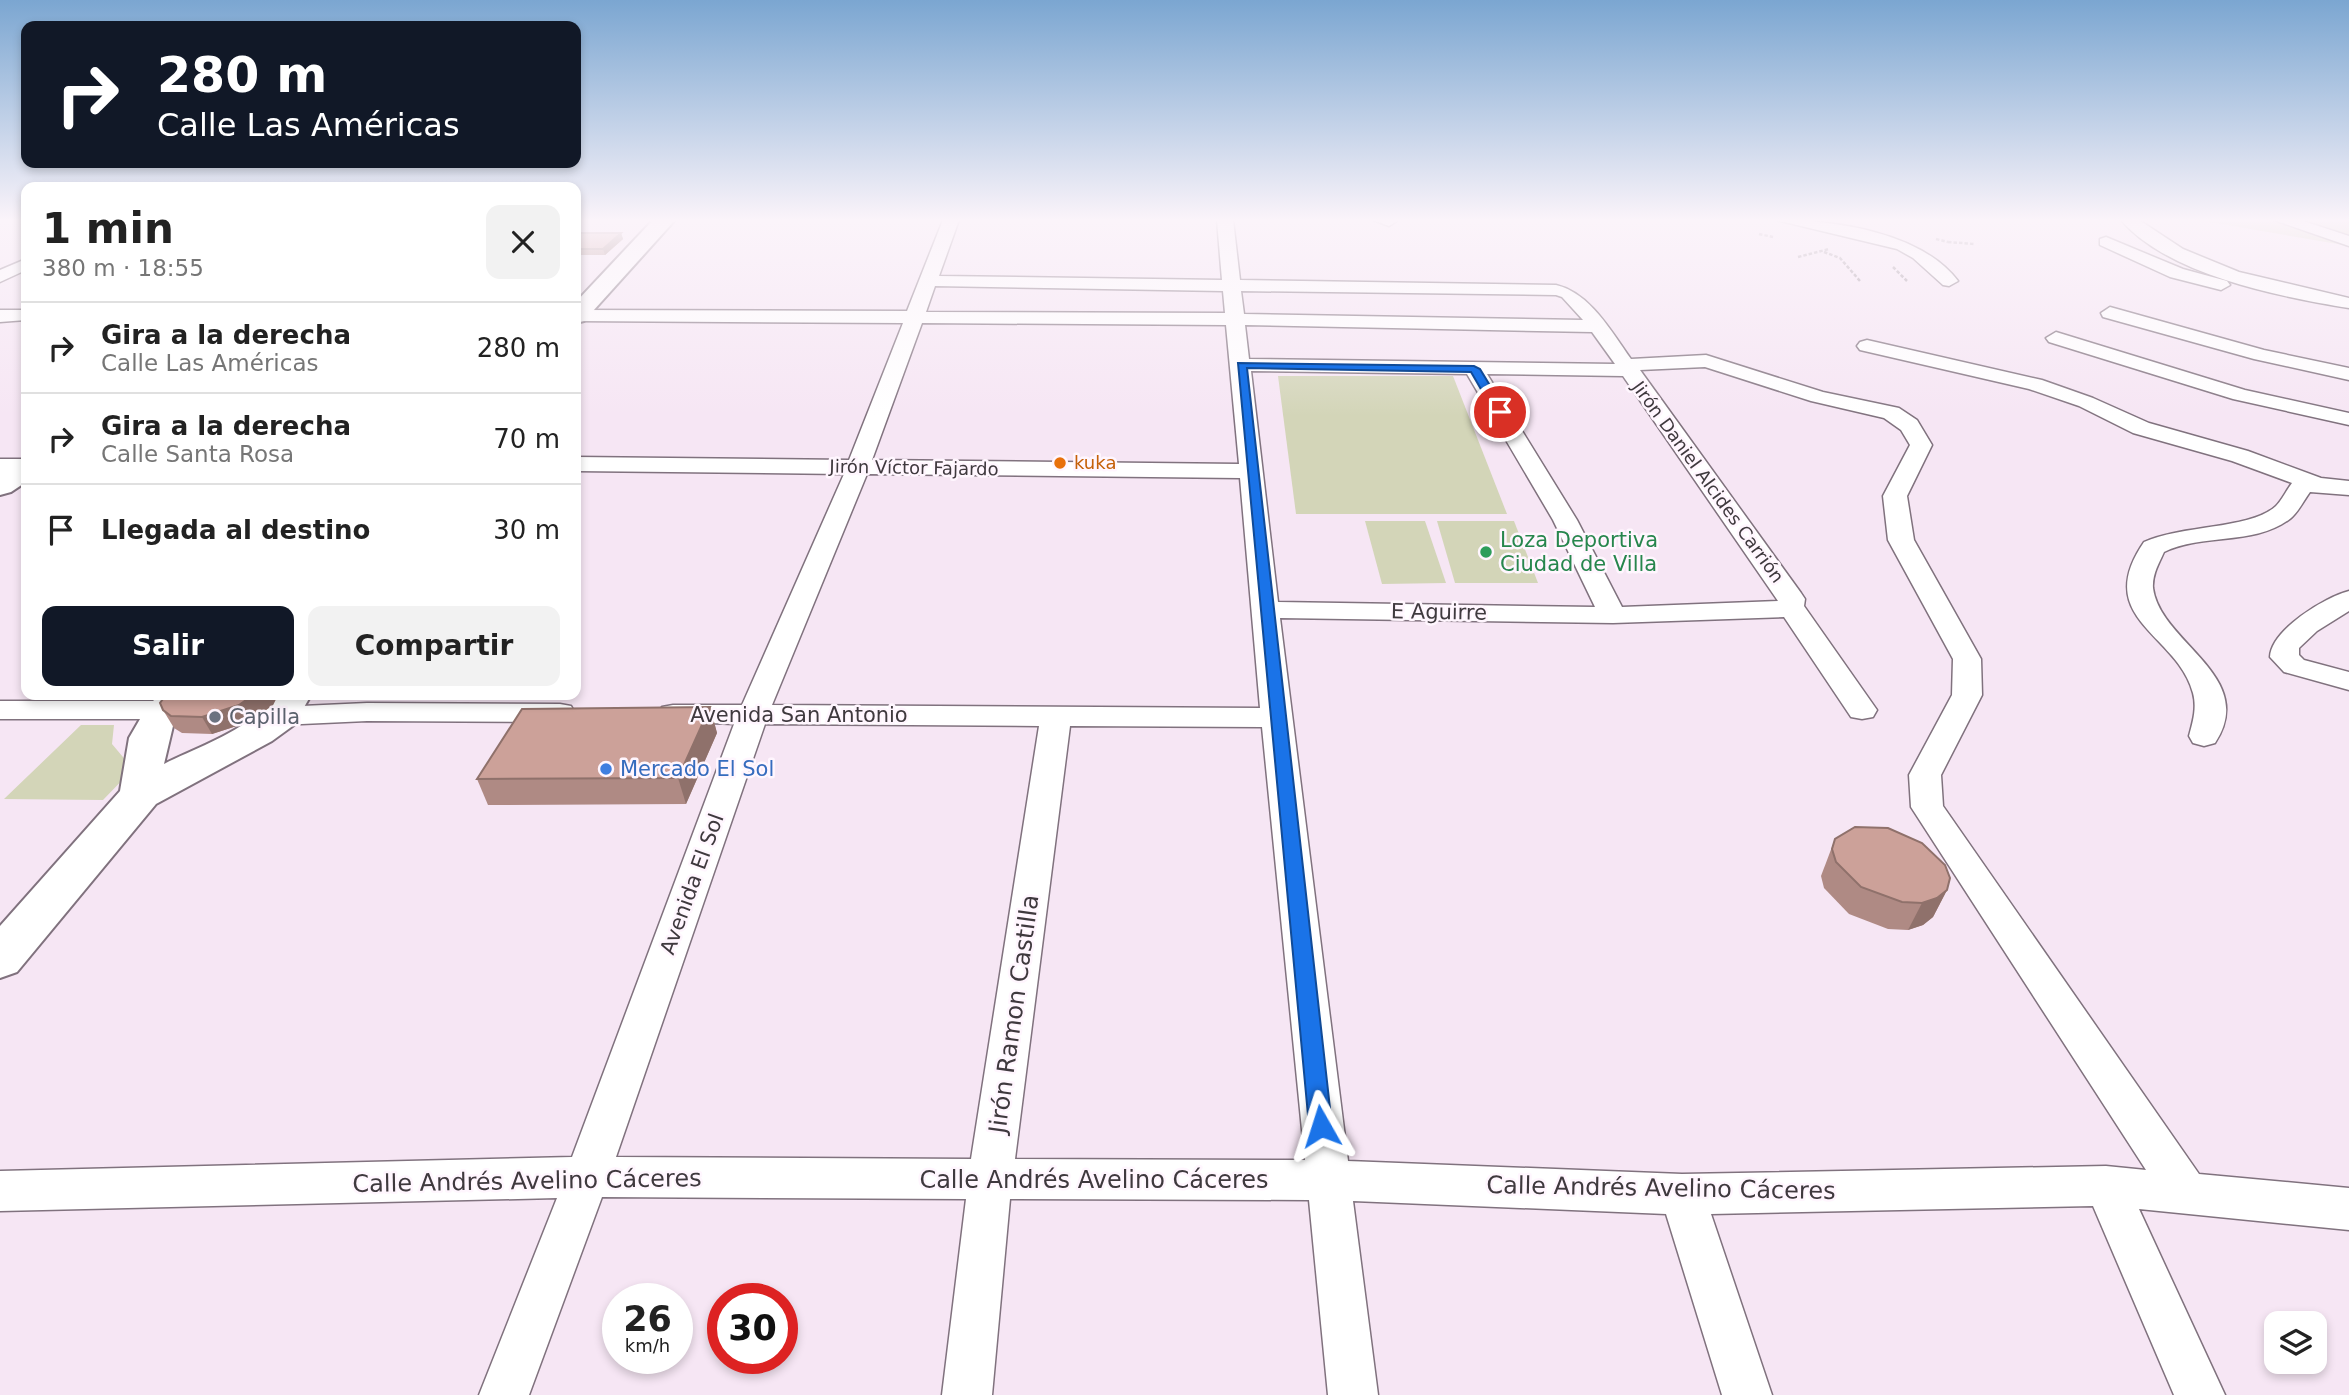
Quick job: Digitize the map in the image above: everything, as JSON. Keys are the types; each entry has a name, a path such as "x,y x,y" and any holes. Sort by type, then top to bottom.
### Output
{"street":[{"path":"581,311 605,285"},
{"name":"Avenida El Sol","path":"504,1395 587,1177 753,714 858,467 926,285"},
{"path":"1233,285 1276,719 1326,1180 1353,1395"},
{"name":"Jirón Daniel Alcides Carrión","path":"1330,285 1556,290 1569,293 1598,326 1792,599 1790,606 1781,610 1613,615"},
{"path":"2222,285 2345,309"},
{"path":"2266,285 2326,299 2345,309"},
{"path":"2110,313 2261,355 2349,374"},
{"path":"0,316 21,316"},
{"path":"581,316 1236,319 1598,326"},
{"path":"2056,338 2241,395 2349,419"},
{"path":"1867,346 2044,387 2086,402 2141,428 2221,450 2312,483 2349,488"},
{"path":"1241,365 1474,369 1625,367 1706,361 1818,397 1891,413 1917,434 1921,444 1895,496 1901,540 1967,659 1967,695 1925,775 1927,807 2188,1195"},
{"path":"1474,369 1565,520 1613,615"},
{"name":"Jirón Víctor Fajardo","path":"581,464 1252,471"},
{"path":"0,466 21,467"},
{"path":"0,486 21,471"},
{"path":"2204,736 2211,708 2206,690 2188,660 2149,611 2140,589 2141,576 2153,547 2180,536 2261,523 2281,514 2301,487 2312,483"},
{"path":"2349,600 2300,629 2286,640 2284,651 2287,661 2309,675 2349,681"},
{"path":"1790,606 1862,710"},
{"name":"E Aguirre","path":"1265,610 1613,615"},
{"path":"0,710 173,703"},
{"path":"141,794 150,728 173,703"},
{"path":"0,959 141,794 258,732 286,705 367,712 588,713"},
{"name":"Avenida San Antonio","path":"643,714 1276,719"},
{"name":"Jirón Ramon Castilla","path":"967,1395 990,1180 1056,717"},
{"name":"Calle Andrés Avelino Cáceres","path":"0,1191 587,1177 1326,1180 1682,1194 2106,1186 2349,1209"},
{"path":"2106,1186 2200,1395"},
{"path":"1682,1194 1747,1395"}],"green space":[{"path":"1278,376 1453,376 1507,514 1296,514"},
{"path":"1365,521 1425,521 1446,583 1382,584"},
{"name":"Loza Deportiva Ciudad de Villa","path":"1437,521 1514,521 1538,583 1455,583"},
{"path":"81,725 114,725 112,744 133,769 103,800 4,799"}],"building":[{"path":"162,700 246,700 239,705 202,717 171,716 163,710 160,703"},
{"path":"710,707 678,778 477,779 522,709"},
{"path":"1855,827 1888,828 1922,843 1945,865 1950,878 1947,890 1937,898 1922,903 1902,902 1861,887 1836,862 1832,849 1835,839"}],"place":[{"name":"kuka","path":"1060,463"},
{"name":"Loza Deportiva Ciudad de Villa","path":"1486,552"},
{"name":"Capilla","path":"215,717"},
{"name":"Mercado El Sol","path":"606,769"}],"route":[{"path":"1321,1126 1276,719 1241,365 1474,369 1500,412"}]}
